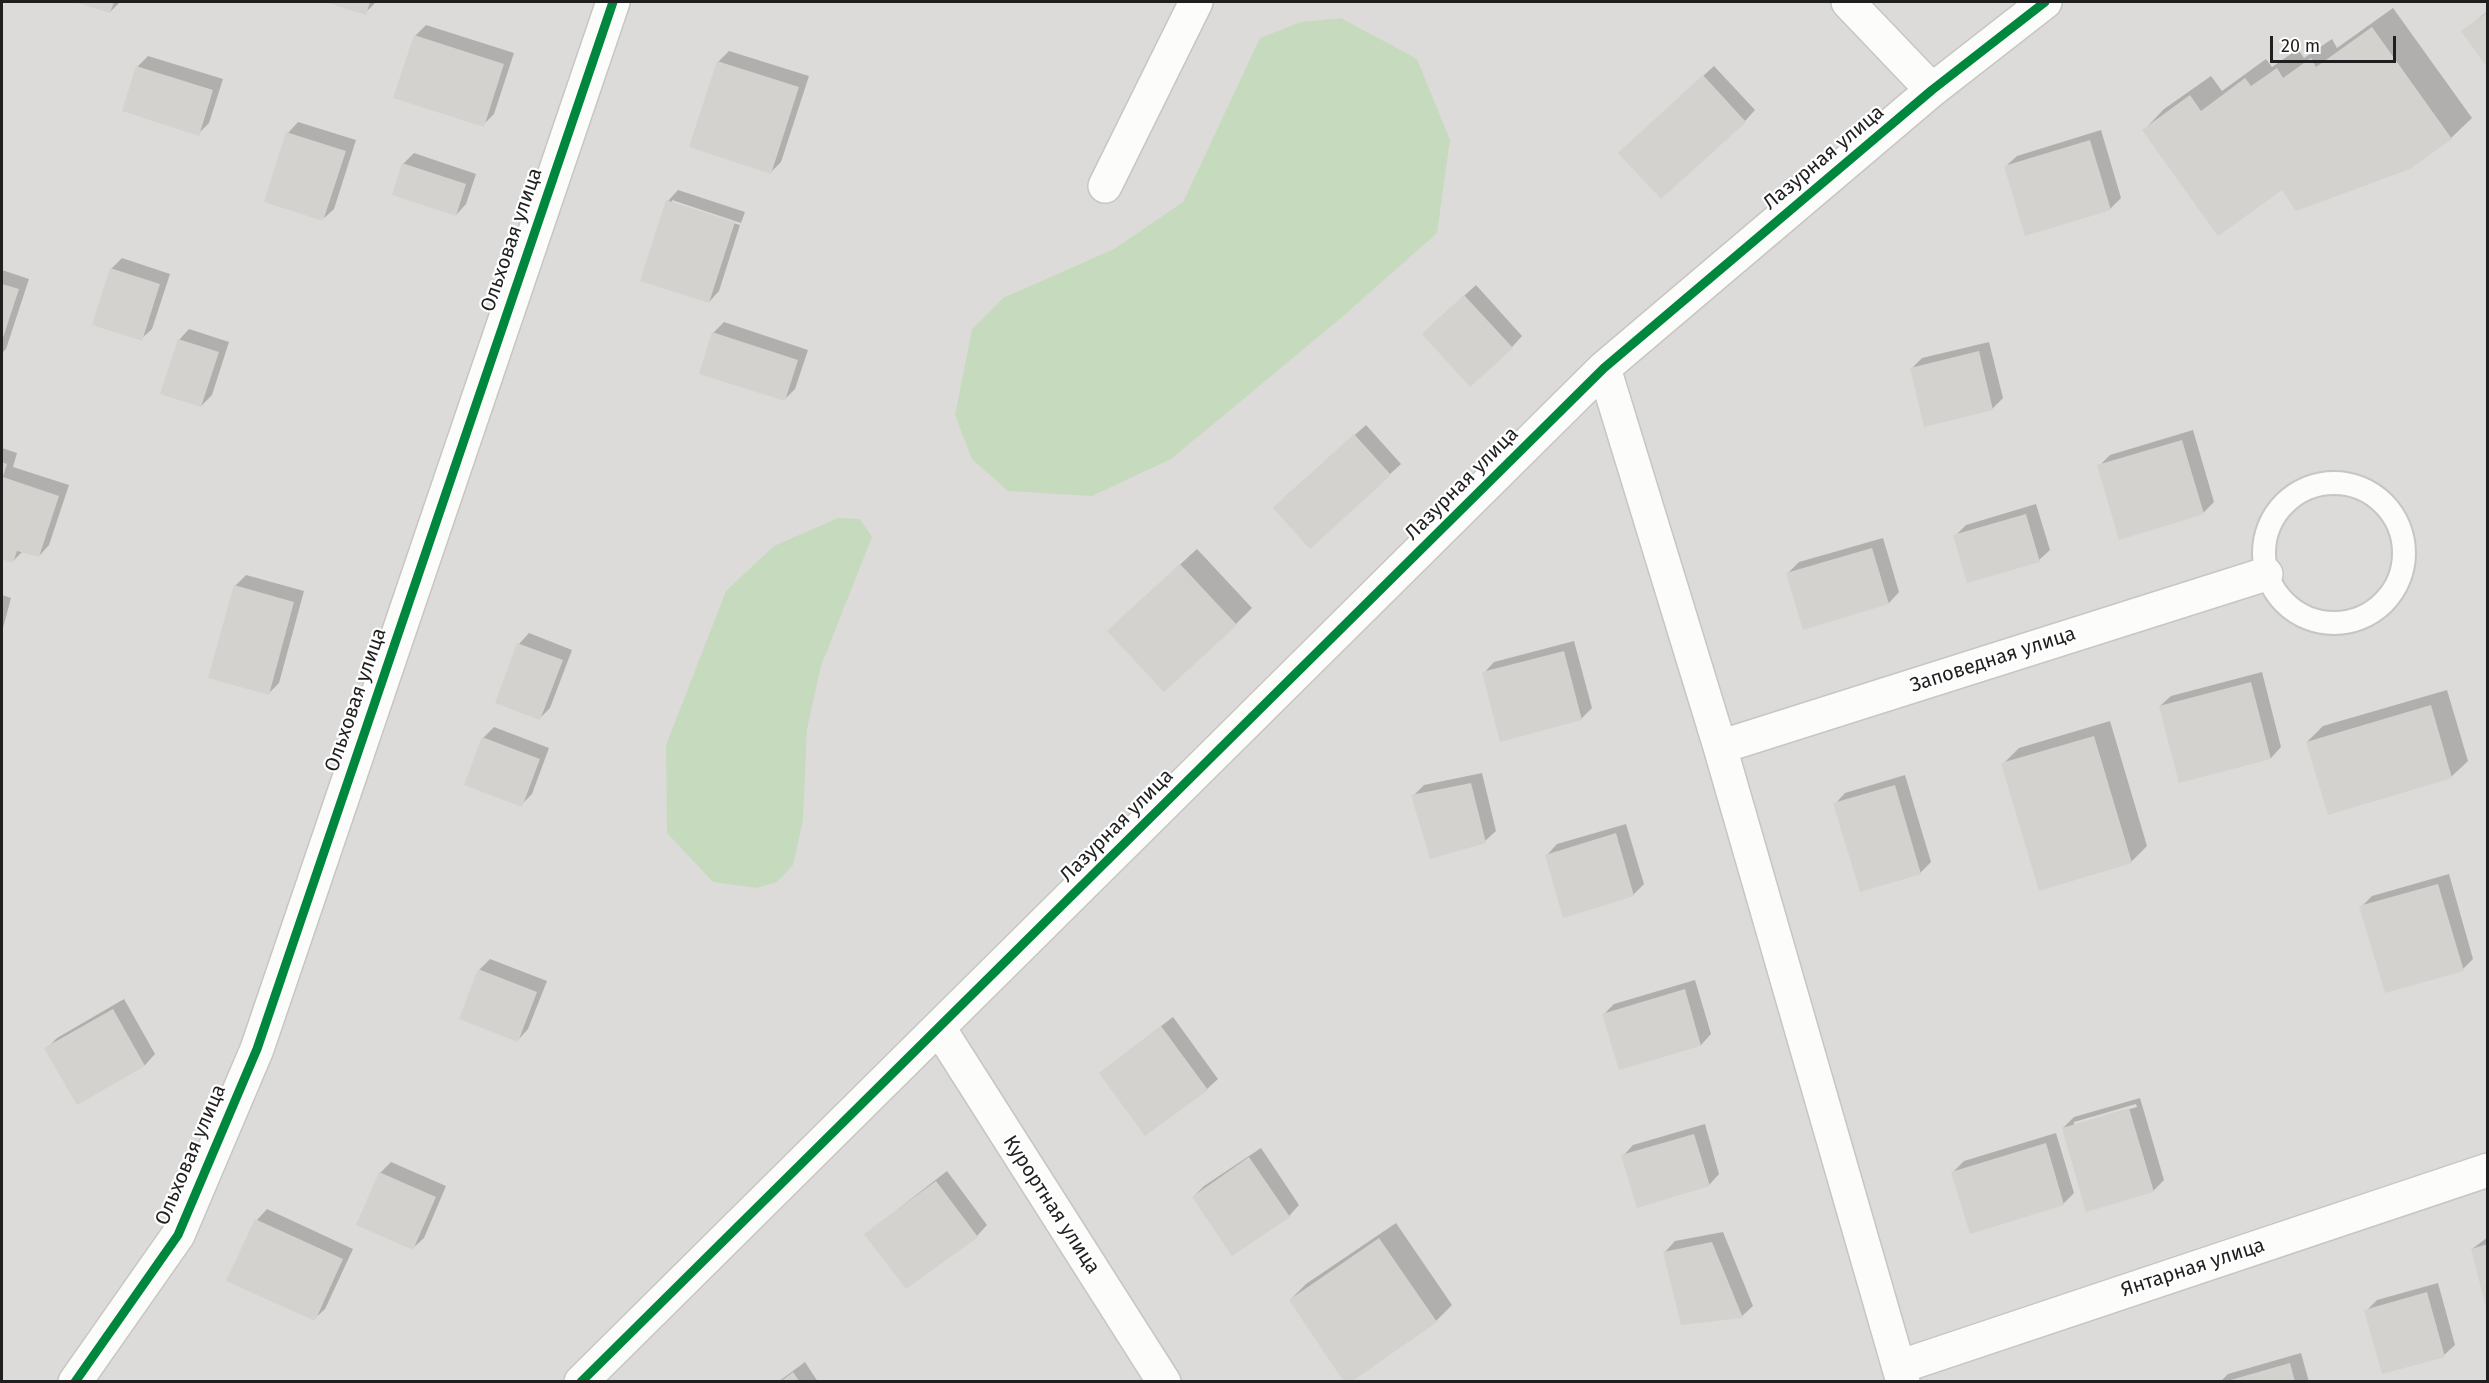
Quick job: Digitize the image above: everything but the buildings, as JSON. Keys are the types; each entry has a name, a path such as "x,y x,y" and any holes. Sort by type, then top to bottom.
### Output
{"street":[{"name":"Ольховая улица","path":"75,1382 178,1235 257,1049 613,2"},
{"path":"1106,186 1196,2"},
{"path":"1848,2 1932,90"},
{"name":"Лазурная улица","path":"581,1382 1604,368 1932,90 2045,2"},
{"path":"1604,368 1720,747 1901,1374"},
{"name":"Заповедная улица","path":"1720,747 2266,574"},
{"name":"Курортная улица","path":"939,1028 1164,1382"},
{"name":"Янтарная улица","path":"1901,1374 2487,1170"}],"lane":[{"path":"2340,482 2366,490 2388,507 2401,531 2404,559 2397,585 2380,607 2355,620 2328,623 2301,615 2280,598 2266,574 2263,547 2271,520 2288,498 2312,485 2340,482"}],"shaded area":[{"path":"2,2 2487,2 2487,1381 2,1381"}],"green space":[{"path":"1341,18 1417,59 1450,140 1437,233 1341,318 1171,459 1092,496 1008,491 972,459 955,415 972,329 1003,298 1114,249 1183,202 1260,38 1301,22"},
{"path":"838,518 860,519 872,537 821,666 807,729 803,820 793,865 777,882 756,888 713,882 667,833 666,745 726,591 774,546"}],"cycle path":[{"path":"75,1382 178,1235 257,1049 613,2"},
{"path":"581,1382 1604,368 1932,90 2045,2"}]}
